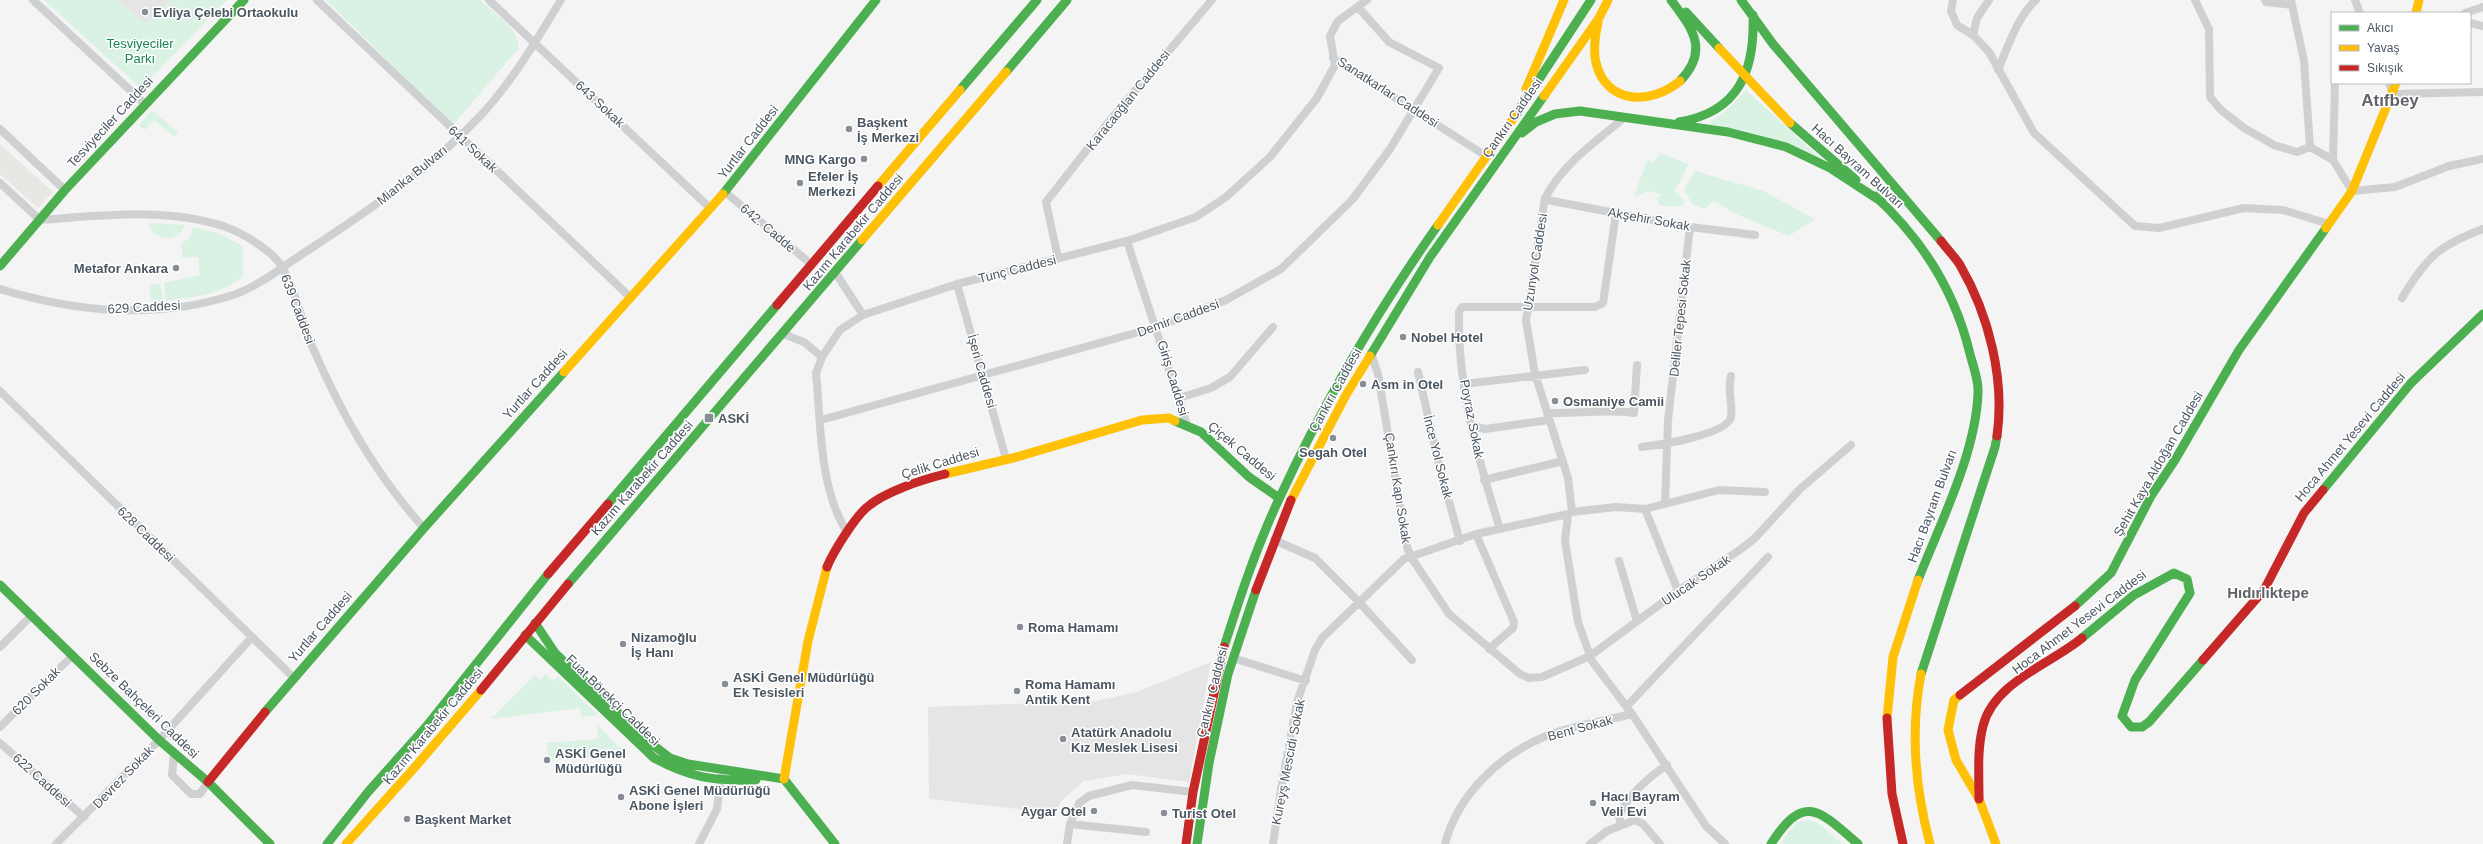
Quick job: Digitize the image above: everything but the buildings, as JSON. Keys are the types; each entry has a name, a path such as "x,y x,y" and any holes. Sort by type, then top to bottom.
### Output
{"main road":[{"name":"Tesviyeciler Caddesi","path":"0,266 65,190 244,0"},
{"name":"Yurtlar Caddesi","path":"208,782 293,677 424,528 725,192 876,0"},
{"name":"Kazım Karabekir Caddesi","path":"317,844 368,792 425,728 546,576 1038,0"},
{"name":"Kazım Karabekir Caddesi","path":"346,844 472,703 535,623 1067,0"},
{"path":"1510,124 1564,0"},
{"name":"Çankırı Caddesi","path":"1186,844 1193,792 1220,657 1241,594 1279,498 1322,415 1404,274 1510,124 1578,23 1591,0"},
{"name":"Çankırı Caddesi","path":"1197,844 1209,763 1233,658 1274,540 1288,505 1323,437 1371,352 1430,257 1599,18 1608,0"},
{"path":"1599,18 1595,37 1595,52 1597,66 1603,79 1620,94 1642,98 1657,96 1668,92 1679,85 1686,76 1696,52 1692,30 1671,0"},
{"name":"Hacı Bayram Bulvarı","path":"1674,0 1790,122 1882,202 1921,245 1942,276 1966,329 1979,394 1962,468 1899,634 1890,671 1887,711 1888,751 1903,844"},
{"name":"Hacı Bayram Bulvarı","path":"1742,1 1773,44 1918,212 1960,265 1981,313 1996,364 2000,412 1995,448 1923,661 1917,687 1914,713 1916,780 1919,807 1930,844"},
{"path":"2416,1 2416,12"},
{"path":"1653,123 1690,122 1721,108 1732,98 1741,84 1753,48 1753,15"},
{"name":"Şehit Kaya Aldoğan Caddesi","path":"1996,844 1979,799 1956,760 1948,730 1954,700 2090,594 2111,573 2151,496 2175,460 2239,350 2352,191 2393,94 2396,84"},
{"path":"1510,143 1536,122 1555,114 1580,111 1653,123 1728,132 1786,148 1830,168 1882,202"},
{"name":"Hoca Ahmet Yesevi Caddesi","path":"1979,799 1982,727 1987,714 2000,696 2075,643 2139,590 2174,572 2187,579 2190,593 2135,680 2122,716 2130,727 2142,727 2149,722 2264,590 2304,514 2411,383 2483,314"},
{"name":"Çelik Caddesi","path":"784,779 808,641 822,581 832,555 847,532 866,508 901,488 940,475 1006,459 1142,420 1169,418 1187,425"},
{"name":"Çiçek Caddesi","path":"1187,425 1201,432 1243,472 1279,498"},
{"name":"Sebze Bahçeleri Caddesi","path":"0,585 159,740 208,782 270,844"},
{"name":"Fuat Börekçi Caddesi","path":"535,623 555,653 648,741 670,758 688,764 784,779"},
{"name":"Fuat Börekçi Caddesi","path":"525,635 654,758 680,772 721,781 784,779"},
{"path":"784,779 835,844"},
{"name":"Kazım Karabekir Caddesi","path":"327,844 368,792"},
{"path":"356,844 384,803"},
{"path":"1771,844 1787,818 1802,810 1819,812 1858,844"}],"street":[{"path":"32,0 145,104"},
{"name":"641 Sokak","path":"317,0 630,297"},
{"name":"643 Sokak","path":"489,0 710,208"},
{"name":"Mianka Bulvarı","path":"282,266 383,199 460,137 503,87 535,43 561,0"},
{"name":"Karacaoğlan Caddesi","path":"1058,258 1046,202 1111,119 1212,0"},
{"name":"Sanatkarlar Caddesi","path":"1367,0 1358,8 1338,21 1330,36 1333,58 1414,108 1486,156"},
{"path":"1953,0 1951,11 1957,25 1973,35 1989,52 2034,133 2135,226 2159,228 2244,208 2283,210 2329,224"},
{"path":"1973,35 1977,18 1989,0"},
{"path":"1998,70 2011,38 2030,5 2036,0"},
{"path":"2195,0 2209,30 2210,97 2221,110 2244,128 2274,145 2297,152 2310,147"},
{"path":"2265,0 2266,2 2291,2 2304,61 2310,147"},
{"path":"2355,0 2360,12"},
{"path":"2468,12 2483,7"},
{"name":"Demir Caddesi","path":"821,420 983,377 1157,327 1226,300 1280,269 1352,200 1390,149 1440,68 1390,42 1358,8"},
{"path":"2471,23 2483,26"},
{"name":"Tunç Caddesi","path":"847,532 839,520 828,492 816,373 822,357 840,330 863,314 957,284 1127,241 1196,217 1226,198 1270,157 1317,98 1335,65 1333,58"},
{"path":"2333,160 2335,84"},
{"path":"2389,84 2393,94 2483,92"},
{"name":"Uzunyol Caddesi","path":"1624,118 1575,159 1554,182 1545,198 1526,321 1536,374 1568,478 1570,513 1565,541 1578,622 1590,656 1627,706 1706,826 1726,844"},
{"path":"0,128 65,190"},
{"path":"2310,147 2333,160 2352,191 2395,187 2449,166 2483,159"},
{"path":"0,183 40,220"},
{"name":"642. Cadde","path":"725,192 811,264"},
{"name":"Akşehir Sokak","path":"1545,198 1552,201 1690,227 1755,235"},
{"path":"1528,308 1536,306 1595,307 1603,303 1616,213"},
{"name":"639 Caddesi","path":"40,220 121,215 205,221 243,234 265,249 282,266 311,344 341,410 367,455 396,497 424,528"},
{"name":"Deliler Tepesi Sokak","path":"1665,504 1667,443 1680,322 1679,307 1690,227"},
{"path":"2402,298 2418,271 2446,245 2483,229"},
{"name":"Giriş Caddesi","path":"1127,241 1157,327 1187,425"},
{"name":"629 Caddesi","path":"0,289 37,300 83,309 130,311 170,307 235,294 282,266"},
{"path":"835,272 863,314"},
{"name":"İşeri Caddesi","path":"957,284 1006,459"},
{"name":"Poyraz Sokak","path":"1500,529 1484,480 1464,384 1459,312 1462,307 1528,308"},
{"path":"1179,398 1212,388 1230,377 1273,327"},
{"path":"783,334 804,342 822,357"},
{"name":"Çankırı Kapı Sokak","path":"1306,681 1318,643 1348,615 1358,601 1404,559 1411,556 1407,547 1381,389 1371,352"},
{"path":"1472,426 1485,430 1548,416 1604,411 1634,413 1636,365"},
{"path":"1464,384 1536,374 1585,370"},
{"name":"İnce Yol Sokak","path":"1418,372 1440,469 1460,541"},
{"path":"1642,448 1706,434 1726,425 1731,418 1731,376"},
{"name":"628 Caddesi","path":"0,391 293,677"},
{"name":"Ulucak Sokak","path":"1489,649 1520,674 1529,678 1542,677 1590,656 1678,591 1755,538 1800,490 1851,445"},
{"path":"1484,480 1563,461"},
{"path":"1476,534 1514,622 1513,628 1489,649 1449,614 1411,556 1460,541 1476,534 1570,513 1616,506 1645,509 1719,490 1765,492"},
{"path":"1645,509 1678,591"},
{"path":"1274,540 1315,558 1358,601 1412,660"},
{"path":"1627,706 1768,556"},
{"path":"1619,561 1638,621"},
{"path":"0,647 32,615"},
{"name":"Devrez Sokak","path":"56,844 159,740 252,638"},
{"name":"620 Sokak","path":"0,727 73,655"},
{"path":"1233,658 1306,681"},
{"name":"Kureyş Mescidi Sokak","path":"1273,844 1280,789 1297,702 1306,681"},
{"name":"Bent Sokak","path":"1445,844 1453,822 1468,798 1482,780 1508,758 1546,736 1559,731 1632,714"},
{"name":"622 Caddesi","path":"0,743 84,817"},
{"path":"174,754 172,775 191,794 200,794 208,782"},
{"path":"1621,824 1619,816 1626,804 1648,779 1667,765"},
{"path":"699,844 717,809 721,770"},
{"path":"1067,844 1070,824 1079,804 1089,796 1132,785 1193,792"},
{"path":"1590,844 1607,831 1621,824 1635,820 1639,821 1660,844"},
{"path":"1070,824 1146,832"}],"shaded area":[{"name":"Evliya Çelebi Ortaokulu","path":"118,0 171,0 146,24"},
{"path":"0,144 53,192 38,208 0,174"},
{"name":"Atatürk Anadolu Kız Meslek Lisesi","path":"1211,662 1189,782 1127,774 1084,781 1061,801 1057,809 1027,810 929,799 928,707 1096,701 1137,692"}],"green space":[{"name":"Tesviyeciler Parkı","path":"44,0 118,0 146,24 171,0 227,0 141,88"},
{"path":"326,0 480,0 511,28 518,42 518,49 453,125"},
{"path":"1746,90 1820,158 1765,136 1708,124 1729,108"},
{"path":"152,110 178,132 174,137 154,120 145,130 139,125"},
{"path":"1661,153 1688,164 1680,183 1673,190 1685,201 1682,206 1660,206 1657,198 1663,195 1647,191 1635,197 1647,160 1652,163"},
{"path":"1695,171 1763,191 1815,219 1789,236 1738,215 1714,201 1704,209 1692,204 1684,189"},
{"path":"148,223 185,225 177,236 166,238 156,234"},
{"path":"193,227 218,233 243,246 243,275 236,282 217,291 166,301 164,283 200,275 198,257 183,258 181,244 190,237"},
{"path":"160,284 164,301 151,302 149,285"},
{"path":"545,674 553,681 558,676 598,715 581,717 580,708 491,719 535,675 540,680"},
{"path":"598,725 622,750 622,755 548,760 547,743 597,739"},
{"path":"1810,820 1821,825 1842,844 1782,844 1796,822"}],"traffic: fast":[{"path":"0,266 65,190 244,0"},
{"path":"723,194 876,0"},
{"path":"960,90 1037,0"},
{"path":"1006,72 1067,0"},
{"path":"1515,116 1591,0"},
{"path":"1671,0 1685,20 1695,39 1696,49 1694,59 1689,70 1680,81"},
{"path":"1741,0 1773,44 1941,241"},
{"path":"1686,12 1719,48"},
{"path":"1679,122 1699,117 1716,109 1729,99 1739,86 1746,71 1751,54 1753,15"},
{"path":"1370,356 1430,257 1544,96"},
{"path":"1522,133 1536,122 1555,114 1580,111 1728,132 1786,147 1830,168 1882,202"},
{"path":"1790,123 1856,180"},
{"path":"1875,196 1908,230 1935,268 1956,309 1964,331 1978,383 1976,416 1964,464 1956,488 1918,580"},
{"path":"1224,647 1256,552 1272,515 1315,426 1373,323 1438,225"},
{"path":"2075,606 2111,573 2151,496 2175,460 2239,350 2326,228"},
{"path":"568,584 862,240"},
{"path":"608,504 777,305"},
{"path":"2323,490 2411,383 2483,314"},
{"path":"265,712 424,528 564,372"},
{"path":"1175,421 1201,432 1249,477 1279,498"},
{"path":"1921,674 1995,447 1997,436"},
{"path":"2082,638 2134,595 2174,573 2187,579 2190,593 2135,680 2122,716 2131,727 2142,727 2149,722 2203,660"},
{"path":"327,844 368,792 425,728 548,574"},
{"path":"0,585 159,740 208,782 270,844"},
{"path":"1197,844 1209,763 1228,674 1256,590"},
{"path":"535,623 555,653 648,741 670,758 688,764 784,779 835,844"},
{"path":"525,635 654,758 667,765 703,777 728,780 756,780"},
{"path":"1771,844 1793,817 1803,812 1812,812 1822,815 1833,822 1858,844"}],"traffic: slow":[{"path":"1526,89 1564,0"},
{"path":"1544,96 1599,18 1608,0"},
{"path":"2416,12 2419,0"},
{"path":"1598,23 1595,43 1596,63 1602,77 1610,87 1631,97 1644,97 1669,89 1680,81"},
{"path":"1719,48 1790,123"},
{"path":"862,240 1006,72"},
{"path":"2326,228 2352,191 2396,84"},
{"path":"878,186 960,90"},
{"path":"1438,225 1515,116"},
{"path":"564,372 723,194"},
{"path":"1291,500 1346,395 1370,356"},
{"path":"945,474 1017,457 1142,420 1169,418 1175,421"},
{"path":"784,779 808,641 827,567"},
{"path":"1887,718 1893,657 1918,580"},
{"path":"1921,674 1916,717 1916,760 1921,802 1930,844"},
{"path":"346,844 481,690"},
{"path":"1960,695 1954,700 1948,730 1956,760 1979,799 1996,844"}],"traffic: jam":[{"path":"777,305 878,186"},
{"path":"1941,241 1960,265 1970,284 1987,326 1999,392 1997,436"},
{"path":"827,567 844,536 866,508 893,492 914,483 945,474"},
{"path":"2203,660 2264,590 2304,513 2323,490"},
{"path":"1256,590 1291,500"},
{"path":"548,574 608,504"},
{"path":"481,690 568,584"},
{"path":"1960,695 2075,606"},
{"path":"1979,799 1981,735 1989,711 1999,697 2025,675 2082,638"},
{"path":"1186,844 1193,792 1224,647"},
{"path":"208,782 265,712"},
{"path":"1887,718 1892,794 1903,844"}],"place":[{"name":"Evliya Çelebi Ortaokulu","path":"145,12"},
{"name":"Başkent İş Merkezi","path":"849,129"},
{"name":"MNG Kargo","path":"864,159"},
{"name":"Efeler İş Merkezi","path":"800,183"},
{"name":"Metafor Ankara","path":"176,268"},
{"name":"Nobel Hotel","path":"1403,337"},
{"name":"Asm in Otel","path":"1363,384"},
{"name":"Osmaniye Camii","path":"1555,401"},
{"name":"ASKİ","path":"709,418"},
{"name":"Segah Otel","path":"1333,438"},
{"name":"Roma Hamamı","path":"1020,627"},
{"name":"Nizamoğlu İş Hanı","path":"623,644"},
{"name":"ASKİ Genel Müdürlüğü Ek Tesisleri","path":"725,684"},
{"name":"Roma Hamamı Antik Kent","path":"1017,691"},
{"name":"Atatürk Anadolu Kız Meslek Lisesi","path":"1063,739"},
{"name":"ASKİ Genel Müdürlüğü","path":"547,760"},
{"name":"ASKİ Genel Müdürlüğü Abone İşleri","path":"621,797"},
{"name":"Hacı Bayram Veli Evi","path":"1593,803"},
{"name":"Aygar Otel","path":"1094,811"},
{"name":"Turist Otel","path":"1164,813"},
{"name":"Başkent Market","path":"407,819"}],"district":[{"name":"Atıfbey","path":"2390,100"},
{"name":"Hıdırlıktepe","path":"2268,592"}]}
